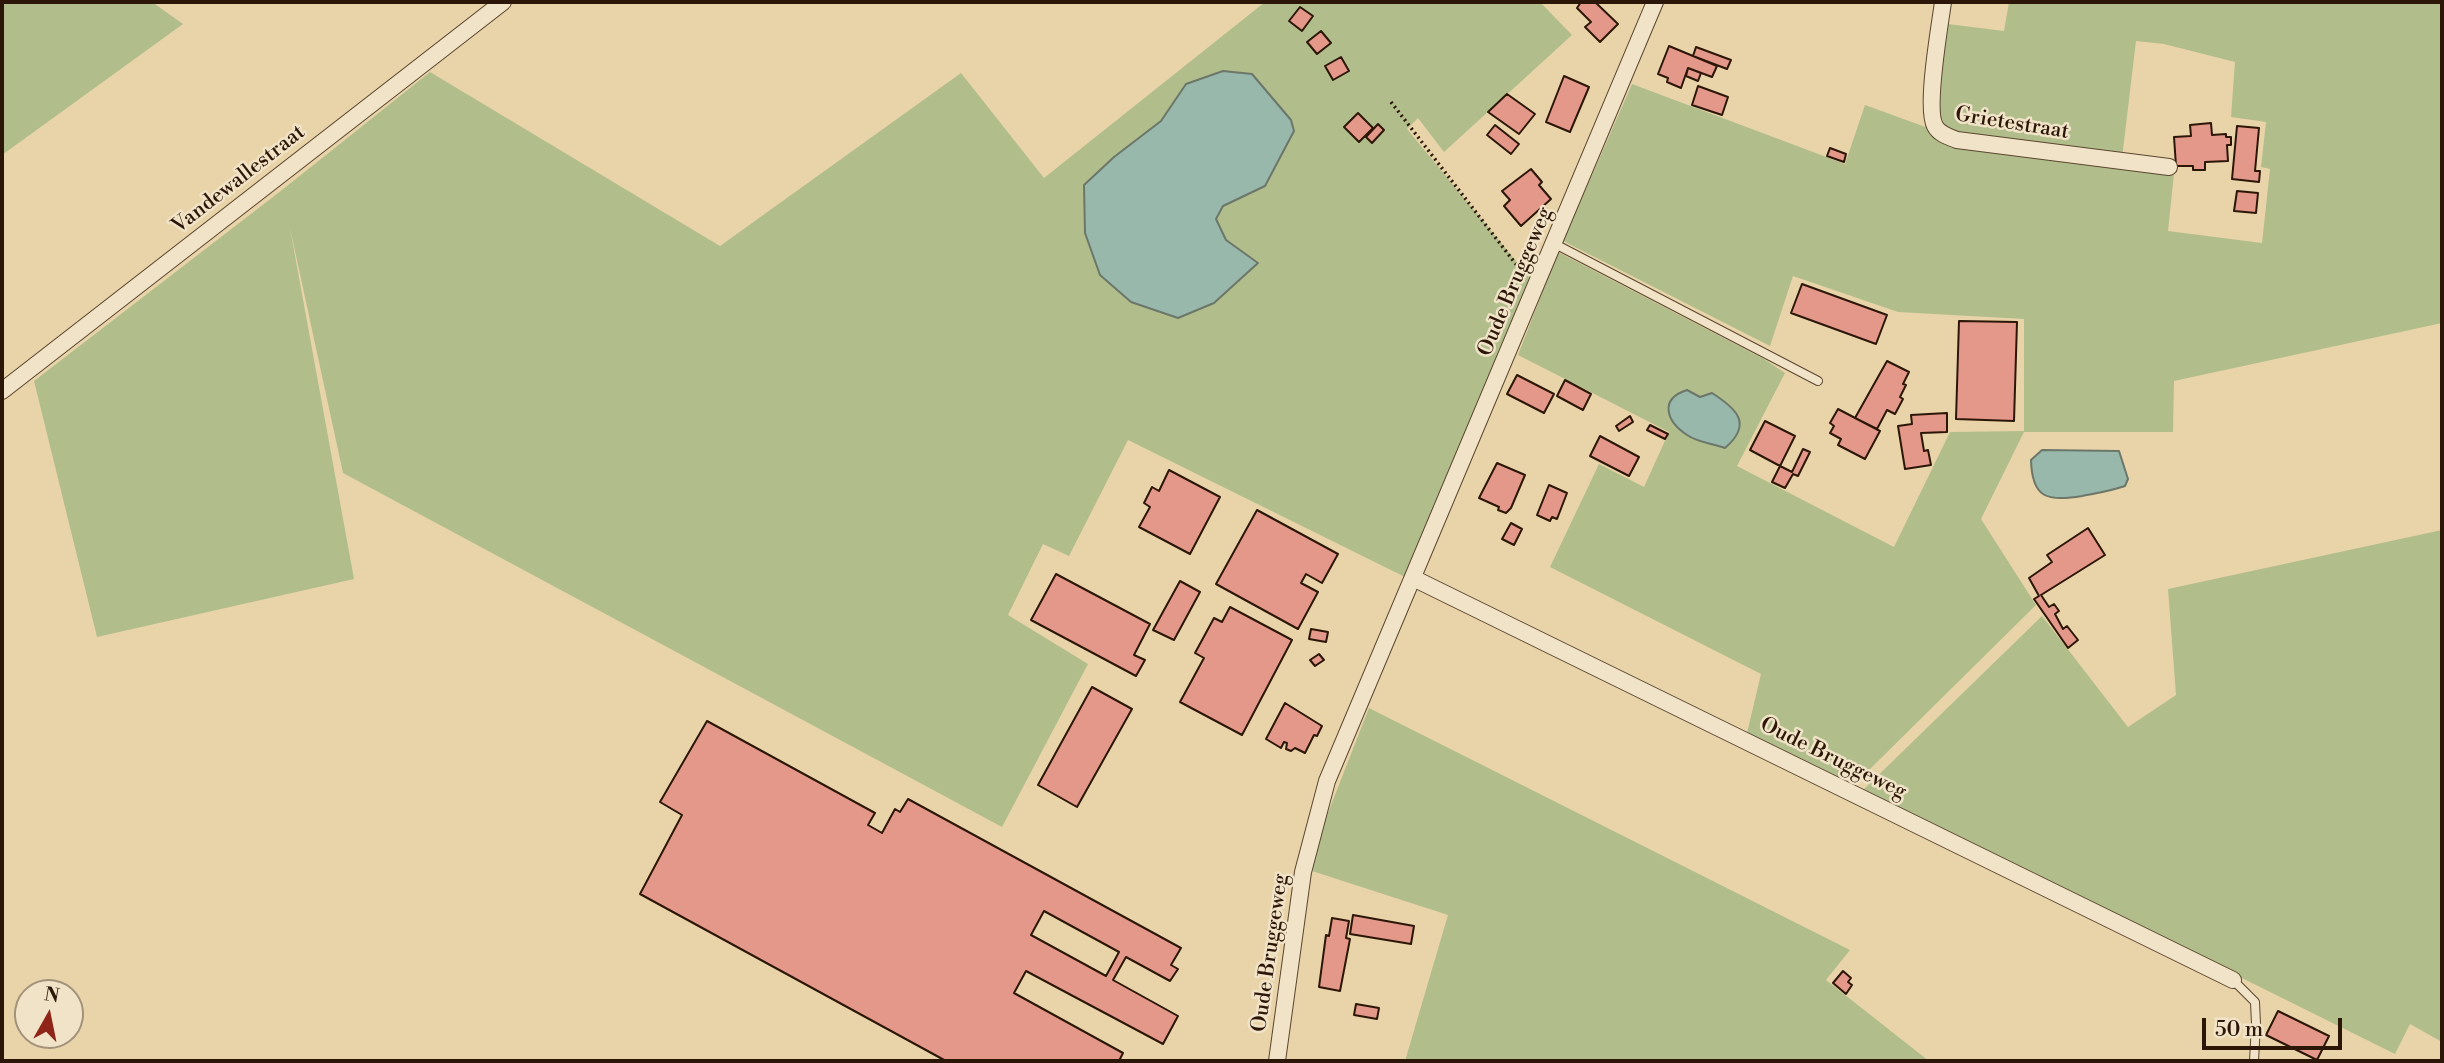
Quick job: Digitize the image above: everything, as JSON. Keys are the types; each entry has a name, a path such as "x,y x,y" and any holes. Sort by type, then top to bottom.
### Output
{"street":[{"name":"Vandewallestraat","path":"2,391 503,2"},
{"name":"Oude Bruggeweg","path":"1277,1061 1301,884 1327,782 1655,2"},
{"name":"Grietestraat","path":"1944,2 1931,101 1934,125 1941,134 1957,140 2169,167"},
{"name":"Oude Bruggeweg","path":"1413,578 2233,980"}],"lane":[{"path":"1555,244 1818,381"},
{"path":"2233,980 2255,1003 2254,1061"}],"path":[{"path":"1391,102 1536,290"}],"green space":[{"path":"2,2 152,2 183,24 2,155"},
{"path":"1265,2 1540,2 1572,35 1444,152 1418,118 1407,129 1530,278 1405,577 1128,440 1069,556 1043,544 1008,615 1088,664 1002,827 343,473 290,228 354,579 97,637 34,381 430,72 720,246 961,73 1044,178","holes":["1186,84 1265,186 1223,206 1216,219 1226,240 1258,262 1131,302 1100,275 1085,233 1114,157 1161,121"]},
{"path":"2009,2 2442,2 2442,323 2174,381 2173,432 2024,432 1981,519 2036,605 1869,770 1853,779 1837,777 1747,733 1761,674 1550,567 1599,464 1644,487 1669,432 1518,355 1558,252 1764,359 1785,373 1737,466 1894,547 1950,432 2024,431 2024,319 1898,312 1793,276 1770,346 1563,241 1632,84 1845,164 1865,105 1931,129 1937,20 1948,24 2004,31","holes":["2136,41 2164,44 2235,62 2231,117 2266,122 2261,167 2270,169 2262,243 2168,231 2175,164 2122,158"]},
{"path":"2442,530 2442,1042 2410,1024 2395,1054 1863,790 2042,616 2128,727 2176,695 2168,589"},
{"path":"1369,708 1850,950 1826,980 1929,1061 1405,1061 1448,915 1312,871 1322,828"}],"shaded area":[{"path":"1223,71 1252,74 1291,120 1294,131 1265,186 1223,206 1216,219 1226,240 1258,263 1214,303 1178,318 1131,302 1100,275 1085,233 1084,185 1114,157 1161,121 1186,84"},
{"path":"1687,390 1700,397 1712,393 1734,411 1740,424 1734,439 1725,448 1691,437 1670,417 1669,405 1672,399"},
{"path":"2042,450 2119,451 2128,479 2125,486 2109,491 2070,498 2051,497 2038,490 2032,473 2031,460"}],"building":[{"path":"1581,2 1595,2 1618,24 1600,42 1585,27 1591,22 1577,8"},
{"path":"1300,7 1313,16 1302,31 1289,21"},
{"path":"1321,31 1331,43 1317,54 1307,42"},
{"path":"1669,46 1717,66 1712,77 1688,68 1681,88 1667,82 1668,78 1658,74"},
{"path":"1696,47 1731,60 1727,69 1693,56"},
{"path":"1341,57 1349,71 1333,80 1325,66"},
{"path":"1688,68 1701,73 1698,81 1686,76"},
{"path":"1564,76 1589,87 1570,132 1546,122"},
{"path":"1698,86 1728,97 1722,115 1692,105"},
{"path":"1507,94 1535,114 1519,134 1488,112"},
{"path":"1358,113 1373,128 1359,142 1344,127"},
{"path":"2211,123 2212,135 2226,134 2226,137 2231,137 2231,145 2227,145 2228,161 2205,162 2205,170 2193,170 2193,166 2176,166 2174,137 2191,136 2190,125"},
{"path":"1378,124 1384,130 1372,143 1366,137"},
{"path":"1495,125 1519,144 1511,154 1487,135"},
{"path":"2237,126 2259,128 2255,171 2260,171 2259,182 2232,179"},
{"path":"1830,148 1846,154 1844,162 1827,156"},
{"path":"1531,169 1542,182 1539,185 1551,199 1521,226 1504,206 1510,200 1502,191"},
{"path":"2237,191 2258,193 2256,213 2234,211"},
{"path":"1802,284 1887,315 1876,344 1791,313"},
{"path":"1959,321 2017,322 2014,421 1956,419"},
{"path":"1887,361 1909,372 1900,397 1903,399 1895,414 1887,410 1877,429 1855,418"},
{"path":"1517,375 1554,394 1544,413 1507,394"},
{"path":"1565,380 1591,394 1583,410 1557,396"},
{"path":"1838,409 1880,431 1865,459 1838,445 1841,439 1830,433 1834,426 1830,423"},
{"path":"1947,413 1947,432 1921,433 1924,451 1928,450 1931,465 1905,469 1898,426 1912,424 1911,415"},
{"path":"1630,416 1633,422 1619,431 1616,426"},
{"path":"1765,421 1795,436 1780,466 1750,450"},
{"path":"1650,425 1668,434 1665,439 1647,430"},
{"path":"1600,436 1639,457 1629,476 1590,456"},
{"path":"1803,449 1810,452 1798,476 1793,474 1785,488 1772,482 1780,466 1792,472"},
{"path":"1497,463 1525,475 1511,508 1506,513 1479,498"},
{"path":"1169,470 1220,497 1190,554 1139,527 1150,507 1144,503 1152,487 1159,491"},
{"path":"1549,485 1567,493 1557,519 1552,517 1550,521 1537,515"},
{"path":"1257,510 1338,554 1322,583 1306,574 1301,583 1318,592 1298,629 1216,584"},
{"path":"1511,523 1522,529 1514,545 1502,539"},
{"path":"2088,528 2105,555 2041,595 2049,607 2054,604 2059,611 2055,614 2063,629 2067,626 2078,640 2068,648 2034,599 2039,596 2029,578 2052,562 2047,555"},
{"path":"1056,574 1150,624 1134,655 1145,660 1136,676 1031,620"},
{"path":"1180,581 1200,592 1174,640 1153,630"},
{"path":"1230,607 1292,640 1242,735 1180,702 1204,658 1195,653 1214,618 1222,622"},
{"path":"1311,629 1328,632 1326,642 1309,639"},
{"path":"1319,654 1324,660 1315,666 1310,660"},
{"path":"1092,687 1132,709 1077,807 1038,785"},
{"path":"1285,703 1322,726 1305,753 1295,748 1291,751 1286,749 1287,743 1284,742 1281,748 1266,739"},
{"path":"707,721 875,813 868,825 882,833 895,809 900,812 908,799 1181,948 1171,965 1178,969 1170,981 1126,957 1113,980 1178,1016 1163,1044 1026,971 1014,993 1123,1053 1119,1061 946,1061 640,894 682,815 660,802","holes":["1044,911 1119,952 1106,976 1031,935"]},
{"path":"1353,915 1414,926 1411,944 1350,934"},
{"path":"1332,918 1349,921 1346,938 1350,939 1340,991 1319,987 1326,935 1329,936"},
{"path":"1843,971 1851,978 1848,982 1852,985 1846,994 1833,983"},
{"path":"1356,1004 1379,1008 1377,1019 1354,1015"},
{"path":"2278,1011 2329,1036 2317,1060 2266,1035"}]}
